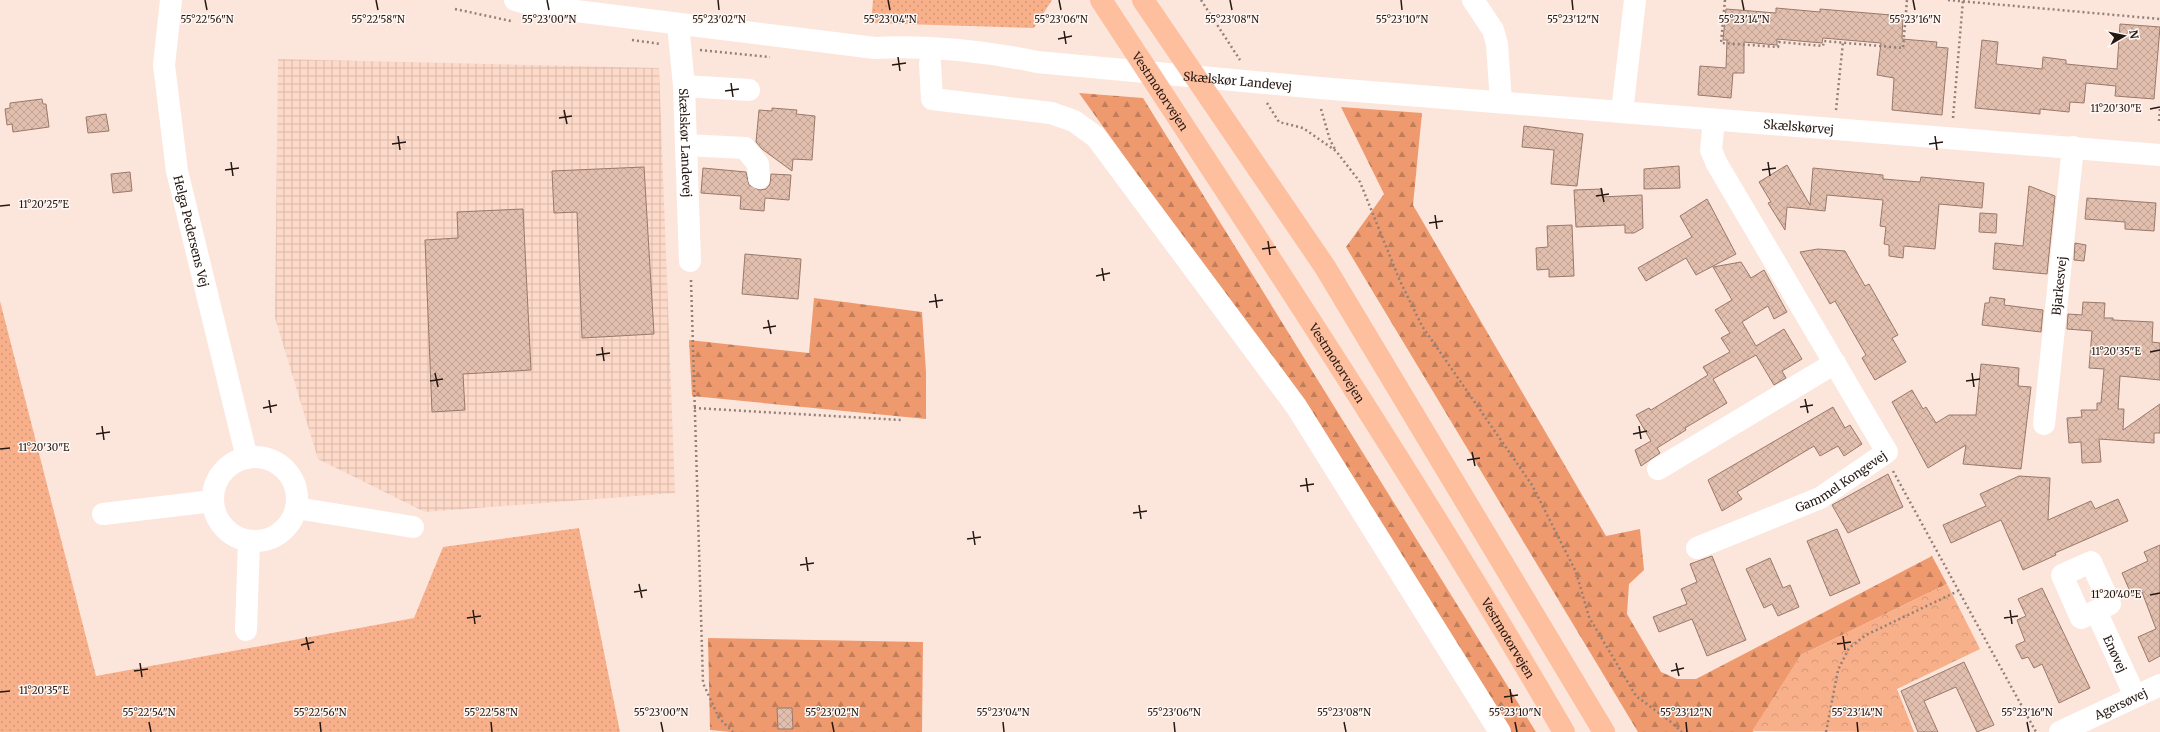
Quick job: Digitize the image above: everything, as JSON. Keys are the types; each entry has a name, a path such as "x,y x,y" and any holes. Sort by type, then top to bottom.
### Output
{"highway":[{"name":"Vestmotorvejen","path":"1101,0 1293,292 1489,603 1564,732"},
{"path":"1143,0 1325,267 1604,732"}],"street":[{"name":"Helga Pedersens Vej","path":"171,0 164,65 177,171 247,458"},
{"name":"Skælskør Landevej","path":"515,0 536,6 875,48 902,46 1002,54 1044,62 1271,89 1320,88 1438,97"},
{"path":"1473,0 1493,30 1496,44 1500,102"},
{"path":"1622,112 1635,0"},
{"name":"Skælskør Landevej","path":"678,24 684,86 690,261"},
{"name":"Skælskør Landevej","path":"875,48 904,58 930,63 1001,66 1044,62"},
{"path":"930,63 932,98 1051,113 1074,121 1096,137 1296,406 1500,732"},
{"path":"684,86 749,90"},
{"name":"Skælskørvej","path":"1438,97 1714,120 1951,137 2160,155"},
{"name":"Gammel Kongevej","path":"1697,548 1820,498 1888,452 1716,164 1712,150 1714,120"},
{"path":"686,145 745,148 758,164 759,178"},
{"name":"Bjarkesvej","path":"2044,424 2072,147"},
{"path":"1658,469 1835,363"},
{"path":"247,458 268,459 285,470 296,488 296,508 289,525 283,531 267,540 249,541 231,534 218,520 214,501 217,482 230,466 247,458"},
{"path":"103,514 214,501"},
{"path":"296,508 413,528"},
{"path":"246,630 249,541"},
{"name":"Enøvej","path":"2096,611 2135,696"},
{"name":"Agersøvej","path":"2060,732 2160,685"}],"path":[{"path":"1201,0 1242,64"},
{"path":"1725,0 1721,43 1778,47 1779,42 1823,46 1824,41 1903,48 1907,0"},
{"path":"1948,0 2160,19"},
{"path":"1951,137 1963,1"},
{"path":"1834,129 1843,42"},
{"path":"1320,88 1321,106 1325,124 1336,151 1360,182 1400,282 1422,326 1532,484 1576,572 1589,617 1636,696 1682,732"},
{"path":"1271,89 1279,122 1303,128 1336,151"},
{"path":"2159,121 2160,109"},
{"path":"690,261 703,683 719,718 733,732"},
{"path":"694,408 901,420"},
{"path":"1888,452 1890,466 2036,732"},
{"path":"1826,732 1838,670 1849,648 1866,635 1958,591"}],"shaded area":[{"path":"278,59 659,68 675,493 425,512 318,459 275,318"}],"green space":[{"path":"873,0 1052,0 1034,28 871,23"},
{"path":"1079,93 1143,98 1536,732 1502,732 1339,457"},
{"path":"1341,107 1422,113 1413,205 1606,536 1640,529 1644,570 1629,584 1627,614 1661,672 1677,679 1696,679 1932,556 1947,584 1801,655 1753,732 1638,732 1346,247 1384,194"},
{"path":"814,298 922,312 926,372 926,419 692,396 689,340 809,353"},
{"path":"0,301 96,676 414,618 443,547 579,528 620,732 0,732"},
{"path":"1947,584 1980,649 1897,689 1914,732 1752,731 1801,655"},
{"path":"708,638 923,642 922,732 730,732 710,730"}],"building":[{"path":"1776,8 1820,12 1820,9 1903,16 1902,39 1937,42 1936,47 1948,48 1942,115 1892,110 1894,78 1877,75 1881,43 1823,38 1822,43 1777,39 1777,45 1744,42 1744,73 1733,73 1731,98 1698,95 1700,66 1726,68 1727,40 1723,40 1726,9 1776,13"},
{"path":"2120,24 2160,27 2154,99 2115,96 2116,86 2086,83 2084,103 2070,102 2069,112 2040,109 2040,114 1975,108 1982,40 1998,42 1996,64 2042,69 2043,57 2066,60 2066,64 2117,69"},
{"path":"42,99 43,104 46,104 49,127 13,132 12,124 7,125 5,109 10,108 10,103"},
{"path":"772,108 797,110 796,114 815,116 812,160 793,159 792,171 762,149 756,142 759,110 772,111"},
{"path":"106,114 109,131 88,133 86,117"},
{"path":"1524,126 1583,134 1577,186 1551,184 1554,150 1522,147"},
{"path":"1787,165 1810,205 1813,168 1883,175 1883,179 1920,182 1921,177 1984,183 1982,208 1939,204 1935,249 1904,246 1903,258 1889,256 1889,245 1884,244 1886,227 1880,226 1883,200 1827,195 1825,211 1787,207 1785,230 1768,203 1771,202 1759,182"},
{"path":"1679,166 1680,188 1644,189 1644,169"},
{"path":"644,167 654,334 582,338 577,212 554,213 552,171"},
{"path":"703,168 746,172 749,185 760,190 766,189 770,184 771,174 791,175 789,200 765,198 764,211 740,209 741,196 701,193"},
{"path":"130,172 132,191 113,193 111,174"},
{"path":"2029,186 2055,196 2047,274 1993,269 1995,243 2023,246"},
{"path":"1602,189 1602,197 1642,195 1643,228 1634,233 1625,233 1625,225 1576,227 1574,190"},
{"path":"2087,198 2156,203 2154,231 2125,229 2125,222 2085,219"},
{"path":"1707,199 1736,254 1696,275 1686,258 1646,281 1638,268 1692,237 1680,216"},
{"path":"523,209 531,370 463,374 465,410 432,412 425,240 458,238 457,212"},
{"path":"1980,213 1997,214 1996,233 1979,232"},
{"path":"1572,225 1574,276 1549,277 1549,269 1537,270 1536,248 1548,247 1547,226"},
{"path":"2075,243 2086,245 2084,261 2074,260"},
{"path":"1818,249 1845,251 1865,286 1869,284 1898,335 1892,338 1906,362 1875,380 1862,358 1866,355 1835,301 1830,304 1800,252"},
{"path":"745,254 801,259 798,299 742,294"},
{"path":"1741,262 1751,278 1764,270 1787,312 1774,319 1768,306 1742,322 1756,346 1784,329 1802,359 1782,371 1786,378 1774,385 1756,355 1713,379 1727,403 1685,428 1686,430 1657,448 1660,453 1641,466 1635,450 1651,441 1636,415 1649,408 1651,410 1708,375 1703,367 1730,352 1721,338 1730,333 1715,310 1732,300 1713,267"},
{"path":"1990,297 2005,299 2004,305 2043,310 2041,332 1982,325 1985,303 1989,303"},
{"path":"2083,302 2105,303 2104,318 2113,318 2113,320 2153,322 2152,342 2160,343 2160,380 2120,376 2118,409 2124,409 2123,430 2160,404 2160,433 2154,433 2154,443 2099,439 2101,462 2082,463 2081,442 2069,443 2067,418 2082,417 2081,410 2097,410 2097,403 2101,403 2104,369 2089,368 2092,331 2067,329 2068,314 2082,315"},
{"path":"1981,364 2019,368 2018,386 2031,387 2021,469 1963,464 1966,445 1928,468 1892,402 1912,390 1923,409 1926,407 1936,423 1949,415 1976,415"},
{"path":"1833,407 1845,428 1850,425 1862,444 1844,456 1838,446 1820,456 1814,446 1737,492 1742,499 1722,511 1708,480"},
{"path":"1888,474 1903,507 1848,533 1832,505"},
{"path":"2019,476 2050,478 2048,520 2091,501 2095,509 2118,499 2128,521 2055,553 2056,555 2023,570 2001,520 1951,543 1943,525 1986,506 1980,494"},
{"path":"1837,529 1860,583 1830,596 1807,541"},
{"path":"2160,545 2160,656 2149,662 2138,637 2156,629 2142,592 2132,596 2122,573 2148,561 2144,552"},
{"path":"1712,556 1746,640 1707,656 1692,619 1659,632 1653,617 1687,604 1681,589 1697,582 1690,564"},
{"path":"1770,558 1783,588 1790,585 1799,607 1778,616 1772,604 1764,608 1746,569"},
{"path":"2042,588 2090,688 2059,703 2042,664 2034,668 2028,657 2022,659 2016,647 2016,645 2025,641 2017,620 2026,616 2018,599"},
{"path":"1964,662 1994,725 1977,732 1956,687 1924,701 1938,732 1918,732 1901,691"},
{"path":"777,708 792,708 793,729 778,729"}]}
